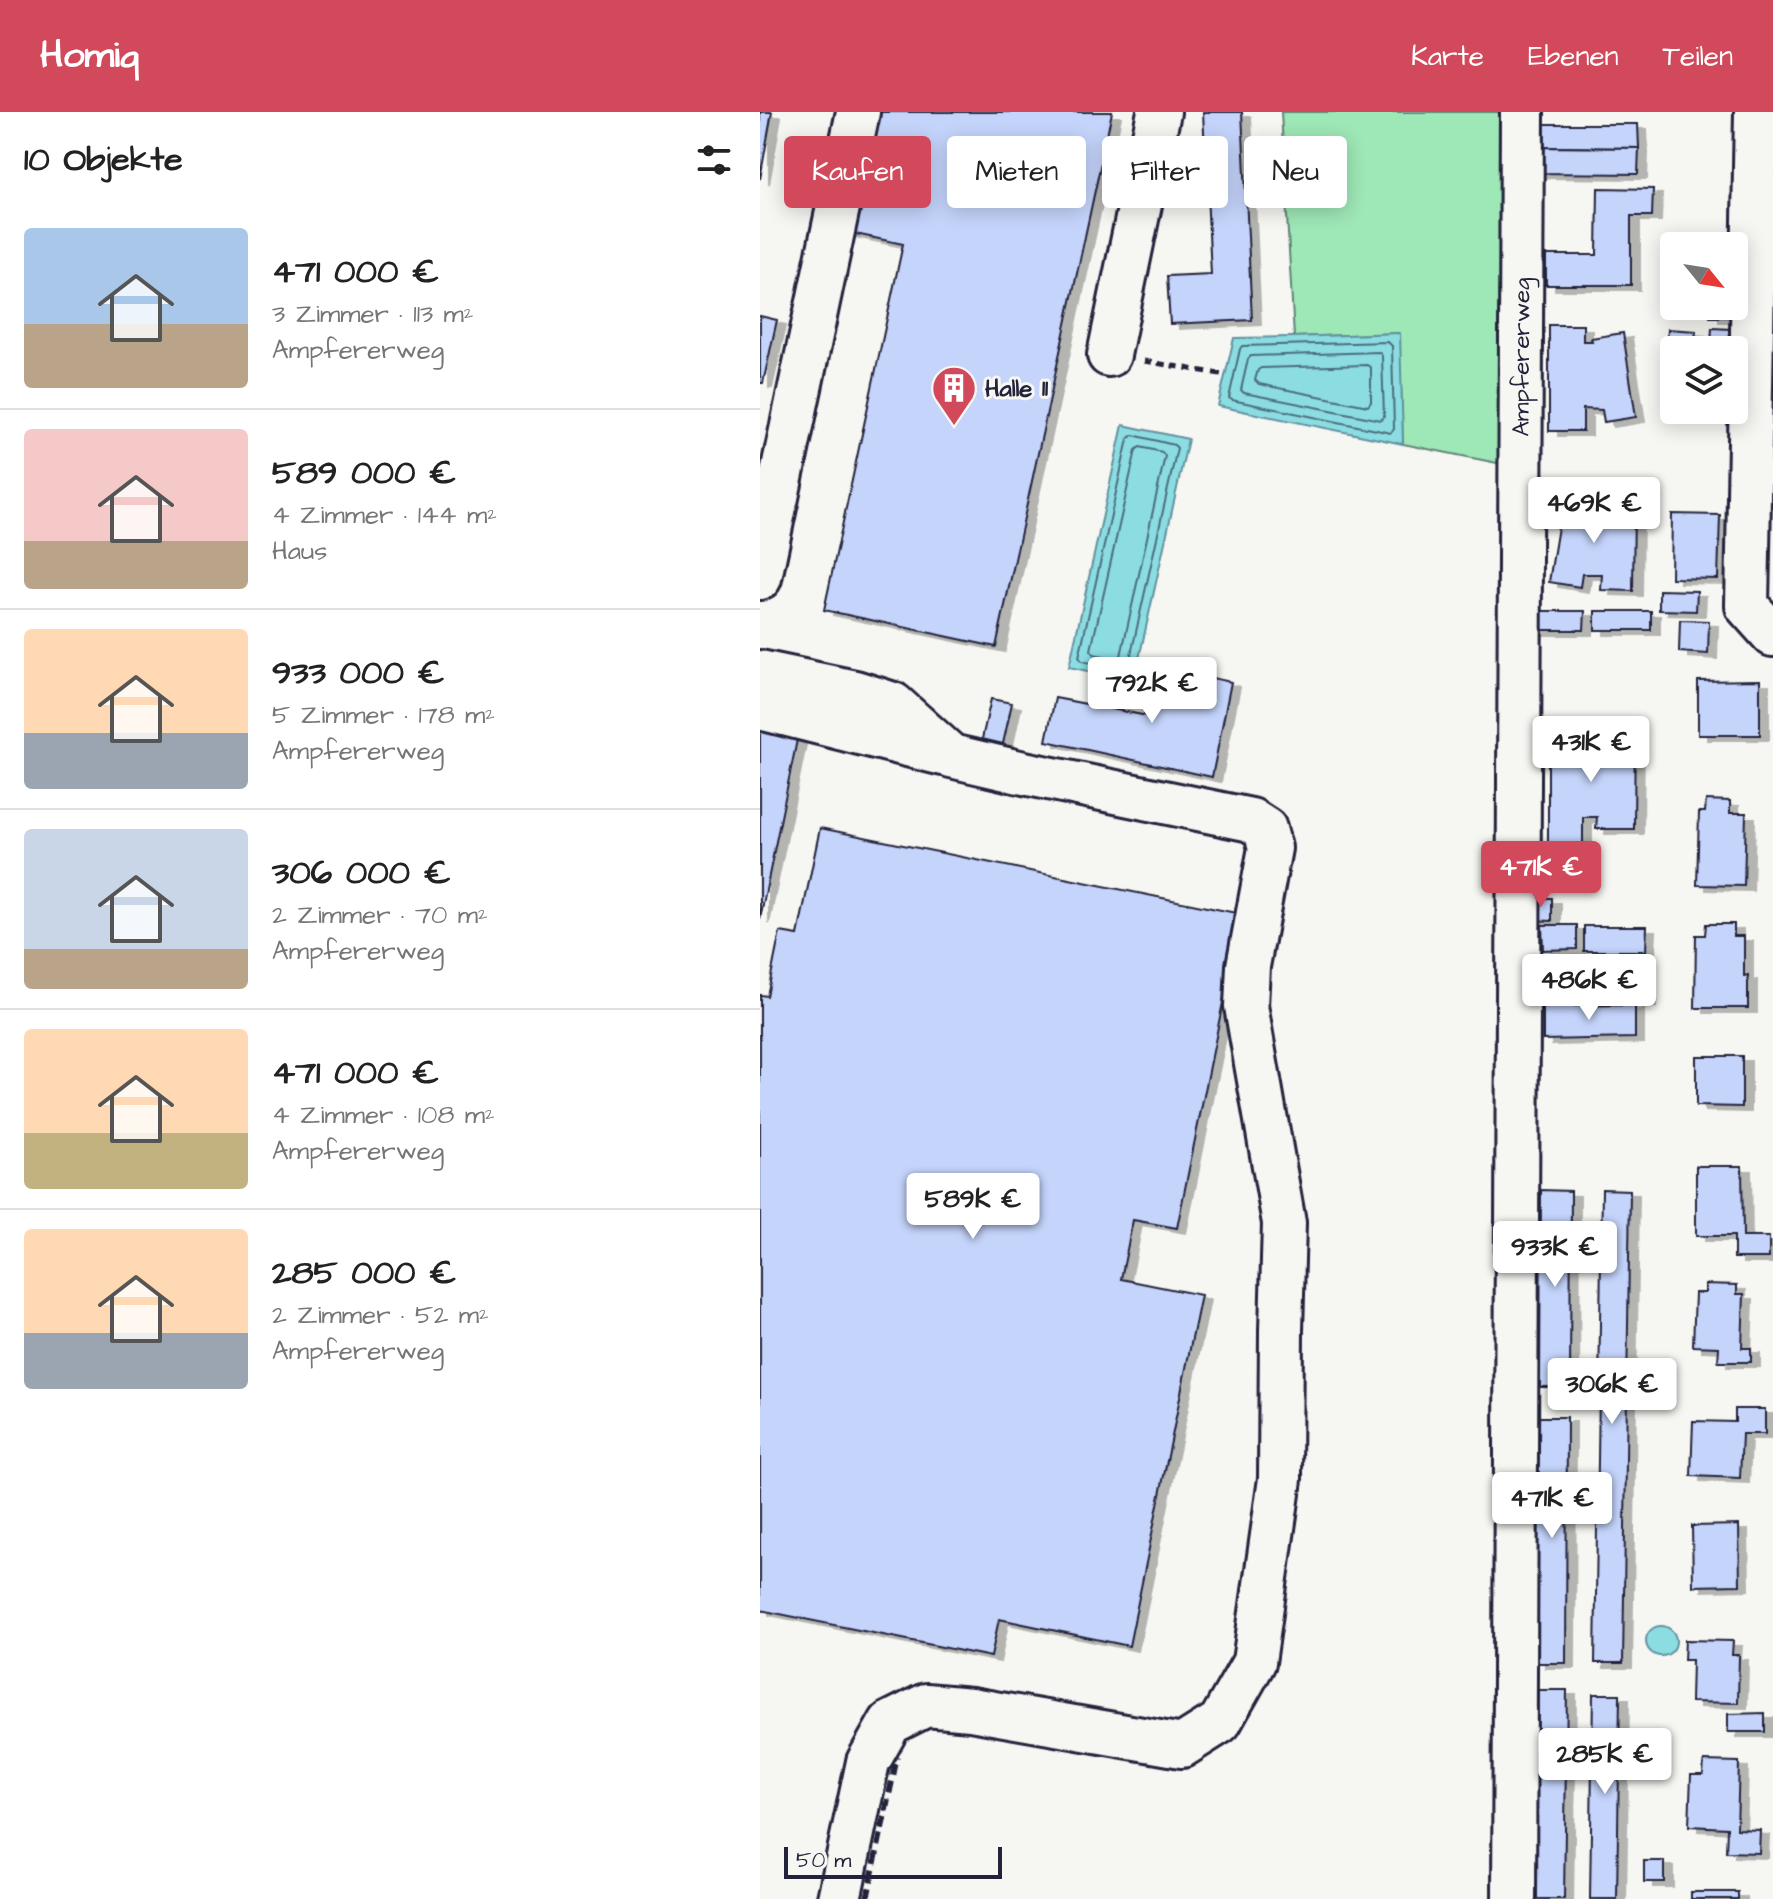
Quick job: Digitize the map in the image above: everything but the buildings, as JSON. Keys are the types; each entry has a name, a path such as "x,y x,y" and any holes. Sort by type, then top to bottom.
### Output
{"street":[{"path":"760,578 858,112"},
{"path":"1109,355 1159,112"},
{"name":"Ampfererweg","path":"1514,1899 1522,112"},
{"path":"1756,112 1747,606 1773,635"},
{"path":"760,672 855,692 893,704 951,756"},
{"path":"760,708 1024,773 1251,820 1265,829 1270,848 1248,966 1246,1006 1284,1223 1280,1479 1254,1662 1220,1722 1182,1746 971,1709 926,1705 890,1723 868,1762 839,1899"}],"path":[{"path":"1109,355 1226,375"}],"green space":[{"path":"1281,112 1503,112 1507,465 1403,444 1399,333 1294,337 1287,208 1347,208 1347,136 1282,136"}],"water":[{"path":"1400,333 1403,444 1218,406 1234,338"},
{"path":"1123,425 1188,439 1134,681 1069,667"},
{"path":"1661,1626 1667,1627 1675,1635 1675,1647 1667,1655 1661,1656 1655,1655 1647,1647 1646,1641 1647,1635 1655,1627"}],"railway":[{"path":"867,1899 897,1757"}],"place":[{"name":"Halle 11","path":"954,427"}]}
